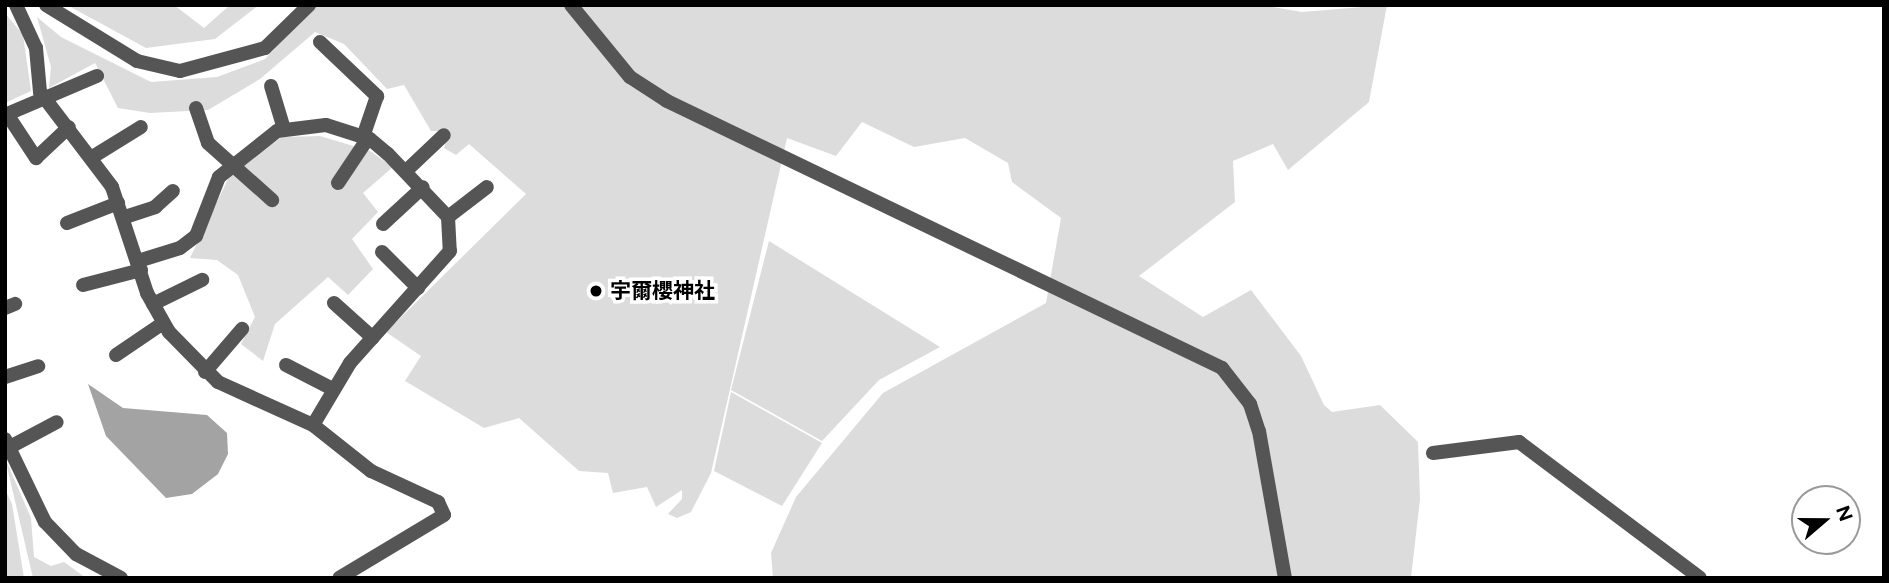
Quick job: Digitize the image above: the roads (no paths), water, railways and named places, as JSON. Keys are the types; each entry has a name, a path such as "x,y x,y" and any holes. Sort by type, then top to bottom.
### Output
{"street":[{"path":"16,5 36,48 44,100 94,156 125,218 139,266 163,323 205,372 255,403 313,425 371,471 432,496 444,515 339,578"},
{"path":"46,5 137,61 180,71 257,52 280,39 309,5"},
{"path":"571,5 630,78 667,101 1222,368 1250,404 1259,431 1285,578"},
{"path":"320,42 377,96 366,137 338,183"},
{"path":"69,127 36,158 6,115 97,76"},
{"path":"271,86 284,129"},
{"path":"196,108 208,143 272,200"},
{"path":"83,285 139,266 180,248 195,236 231,163 284,129 326,125 366,137 406,171 448,217 450,251 373,338 333,389 313,425"},
{"path":"94,156 141,127"},
{"path":"406,171 444,135"},
{"path":"383,224 422,187"},
{"path":"448,217 487,187"},
{"path":"125,218 155,207 173,191"},
{"path":"67,223 118,202"},
{"path":"382,252 418,288"},
{"path":"153,304 202,280"},
{"path":"334,303 373,338"},
{"path":"116,355 163,323"},
{"path":"205,372 242,329"},
{"path":"286,365 333,389"},
{"path":"5,377 38,366"},
{"path":"57,422 7,444 45,522 76,554 121,578"},
{"path":"1433,453 1519,442 1700,578"}],"place":[{"name":"宇爾櫻神社","path":"596,291"}]}
